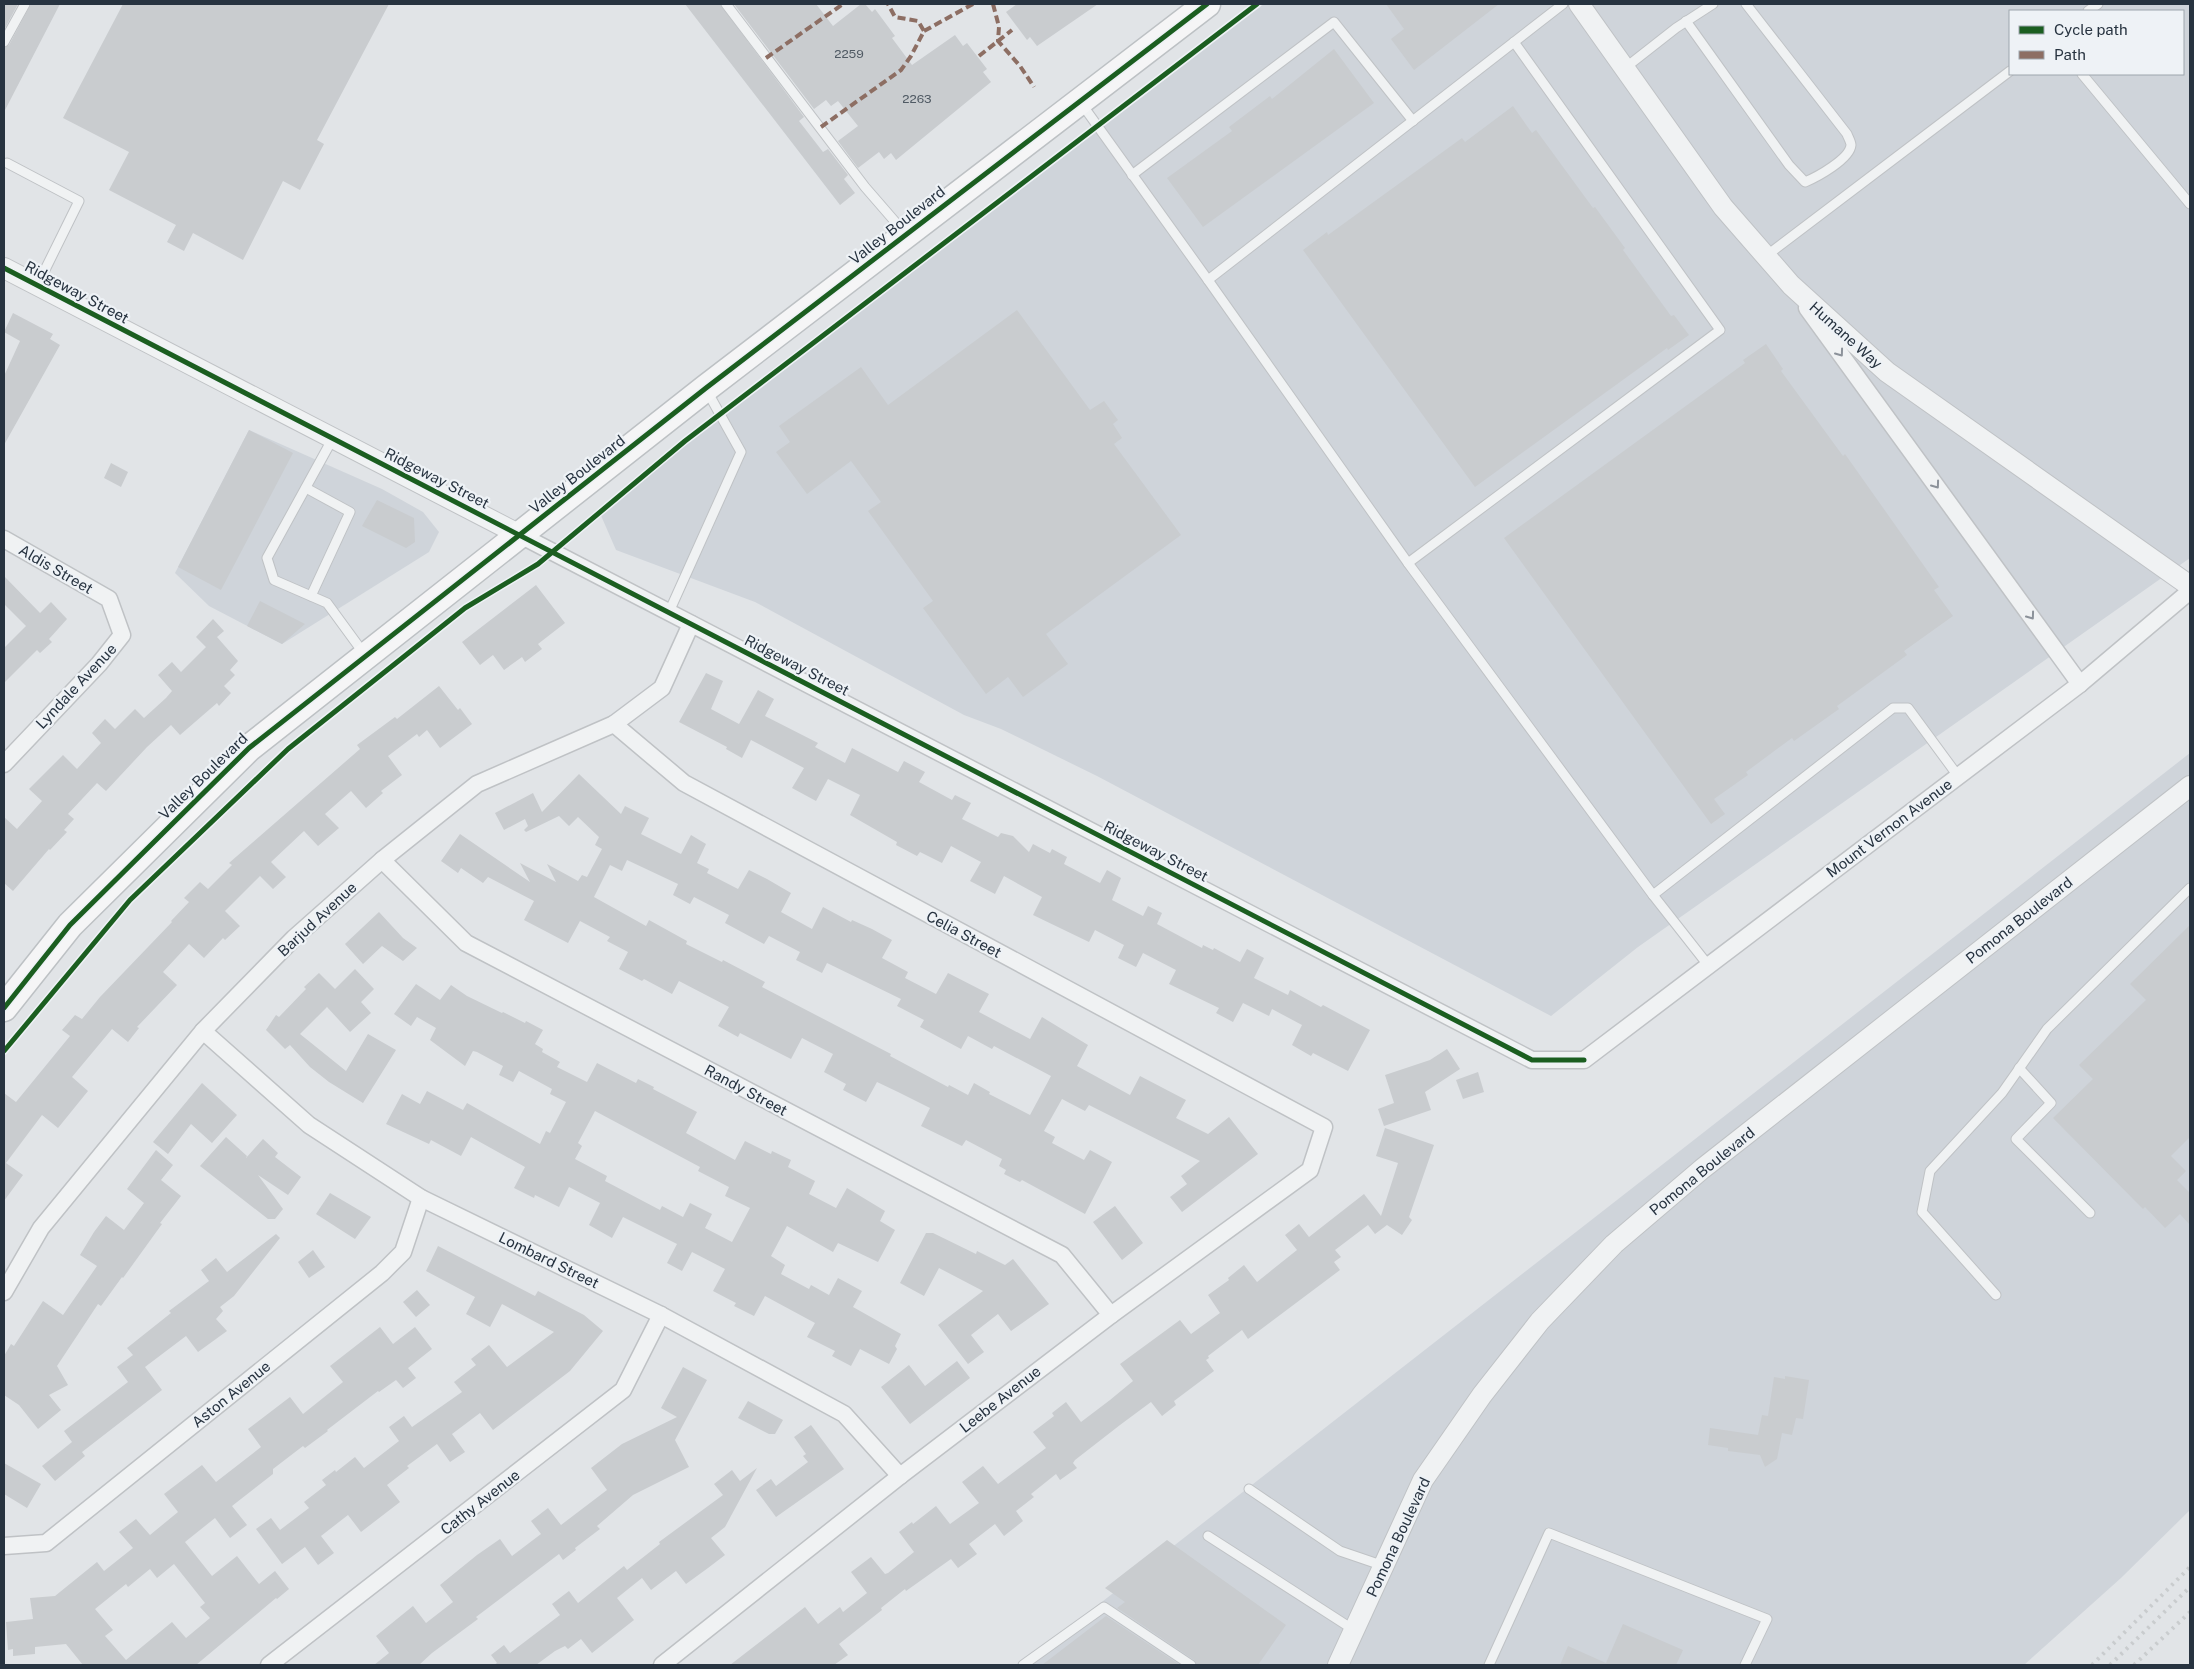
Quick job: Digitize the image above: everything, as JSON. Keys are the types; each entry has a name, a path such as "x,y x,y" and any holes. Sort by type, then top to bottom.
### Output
{"main road":[{"name":"Valley Boulevard","path":"4,1008 70,925 249,748 706,388 1206,4"}],"street":[{"name":"Humane Way","path":"1579,4 1723,207 1791,286 1888,372 2190,586"},
{"name":"Ridgeway Street","path":"4,268 1532,1060 1584,1060"},
{"path":"1791,286 2080,684"},
{"name":"Aldis Street","path":"4,539 109,599"},
{"name":"Mount Vernon Avenue","path":"1584,1060 2080,684 2190,591"},
{"name":"Lyndale Avenue","path":"4,764 99,664 122,635 109,599"},
{"name":"Barjud Avenue","path":"4,1292 41,1228 202,1031 294,938 382,860 477,784 614,724 662,688 691,624"},
{"name":"Celia Street","path":"614,724 684,783 1324,1127"},
{"name":"Pomona Boulevard","path":"1338,1665 1423,1480 1482,1395 1540,1321 1614,1244 1702,1169 2190,786"},
{"name":"Randy Street","path":"382,860 466,943 1062,1255 1110,1315"},
{"name":"Lombard Street","path":"202,1031 309,1125 421,1198 661,1314 844,1414 900,1476"},
{"name":"Leebe Avenue","path":"662,1665 900,1476 1110,1315 1310,1170 1324,1127"},
{"name":"Aston Avenue","path":"4,1546 46,1542 382,1273 403,1252 421,1198"},
{"name":"Cathy Avenue","path":"269,1665 623,1390 661,1314"}],"lane":[{"path":"4,42 25,4"},
{"path":"726,4 866,187 905,234"},
{"path":"1208,280 1563,4"},
{"path":"1625,68 1686,21 1713,4"},
{"path":"1686,21 1789,165 1805,182 1819,176 1847,155 1851,145 1847,134 1746,4"},
{"path":"1132,174 1334,22 1413,121"},
{"path":"1408,563 1720,330 1514,42"},
{"path":"1766,257 2009,72"},
{"path":"2083,75 2190,204"},
{"path":"1079,101 1408,563 1652,895 1708,965"},
{"path":"7,164 80,201 37,286"},
{"path":"669,612 741,452 706,388"},
{"path":"333,438 266,558 274,580 327,603 366,656"},
{"path":"306,488 350,512 311,596"},
{"path":"1652,895 1892,708 1908,708 1958,776"},
{"path":"1996,1295 1922,1212 1930,1172 2002,1093 2047,1029 2190,888"},
{"path":"2019,1068 2051,1103 2016,1139 2090,1213"},
{"path":"1249,1489 1340,1551 1384,1566"},
{"path":"1489,1665 1549,1533 1767,1619 1745,1665"},
{"path":"1208,1536 1354,1630"},
{"path":"1024,1665 1104,1607 1191,1665"}],"shaded area":[{"path":"1264,4 2190,4 2190,558 1638,947 1551,1016 1097,776 1001,729 964,715 755,602 616,550 599,511"},
{"path":"249,430 382,489 423,512 439,532 429,552 282,644 209,606 175,573"},
{"path":"2190,753 2190,1510 2121,1578 2024,1665 1021,1665"}],"building":[{"path":"4,4 18,4 4,30"},
{"path":"31,4 60,4 4,112 4,48 9,45"},
{"path":"123,4 389,4 317,140 324,144 300,190 283,181 243,260 193,233 184,251 167,242 176,225 109,190 129,152 63,118"},
{"path":"685,4 720,4 804,117 799,121 823,152 828,149 848,175 844,179 855,193 840,205"},
{"path":"734,4 816,4 833,26 861,4 865,4 872,12 875,9 895,36 892,38 912,65 955,35 963,46 967,43 987,69 983,72 991,82 896,160 891,153 884,159 879,152 858,168 838,141 858,126 838,101 831,106 826,100 814,109"},
{"path":"1017,4 1098,4 1037,46 1030,37 1027,40 1006,12"},
{"path":"1386,4 1499,4 1414,70 1391,39 1404,29"},
{"path":"1334,49 1374,103 1203,227 1167,178 1232,131 1229,127 1270,96 1272,99"},
{"path":"1513,106 1532,133 1536,130 1625,248 1623,250 1671,316 1674,315 1689,335 1668,350 1667,348 1475,487 1303,250 1327,232 1328,235 1462,138 1465,142"},
{"path":"1017,310 1090,410 1104,401 1118,420 1113,424 1122,438 1114,444 1181,535 1046,634 1068,664 1023,697 1008,677 986,694 923,608 933,601 868,511 881,502 851,461 807,494 776,452 790,442 779,426 861,367 888,405"},
{"path":"13,313 53,334 50,339 60,345 4,445 4,376 20,341 4,332"},
{"path":"1766,344 1783,369 1781,371 1843,456 1845,454 1939,587 1934,590 1953,616 1904,651 1907,655 1837,706 1839,709 1794,741 1792,738 1746,772 1748,775 1714,799 1725,814 1711,824 1504,538 1745,363 1743,360"},
{"path":"249,430 293,453 221,590 178,567"},
{"path":"111,463 128,472 121,487 104,478"},
{"path":"377,500 414,518 415,542 406,548 362,526"},
{"path":"4,576 40,613 51,602 67,619 49,639 52,642 40,653 37,650 4,683 4,648 26,626 4,604"},
{"path":"536,585 565,623 538,644 542,649 525,662 522,657 504,670 493,655 480,665 462,642"},
{"path":"260,601 305,624 282,644 247,626"},
{"path":"213,619 224,631 217,637 238,661 230,670 235,675 224,686 231,693 219,706 217,703 180,735 171,725 147,747 106,791 97,783 68,814 74,819 64,830 67,832 49,849 13,891 4,883 4,817 17,829 42,801 29,789 63,755 77,769 101,743 92,733 105,719 115,729 135,709 144,718 166,698 172,691 158,675 172,662 181,672 206,647 196,637"},
{"path":"706,673 723,681 711,709 739,724 758,690 774,699 765,716 818,743 815,747 845,763 852,748 898,772 904,761 925,772 919,782 952,800 955,795 971,803 962,819 998,837 1001,833 1013,836 1029,852 1033,844 1050,853 1052,849 1067,857 1064,864 1100,883 1107,870 1121,878 1112,900 1143,916 1148,906 1162,913 1157,924 1202,948 1203,945 1213,950 1214,948 1240,962 1247,949 1264,958 1254,978 1288,995 1290,990 1370,1030 1348,1071 1313,1053 1311,1056 1292,1045 1302,1025 1272,1009 1269,1016 1243,1003 1233,1022 1216,1013 1219,1008 1169,984 1176,970 1143,953 1136,967 1118,958 1124,945 1095,930 1089,942 1033,915 1042,897 1004,876 995,894 970,881 981,862 951,846 942,863 920,852 917,856 896,845 897,842 850,815 860,795 828,779 816,801 792,788 804,768 751,740 742,758 726,749 727,747 679,722"},
{"path":"439,686 472,724 440,748 427,730 419,737 417,734 388,756 402,775 381,791 383,793 366,808 351,791 325,814 339,828 318,846 304,831 271,862 286,877 273,889 260,876 225,911 240,926 225,940 223,938 204,958 189,944 163,972 177,985 137,1027 139,1028 128,1042 112,1029 72,1077 88,1091 58,1128 42,1115 6,1163 23,1175 4,1201 4,1093 16,1102 70,1036 62,1030 75,1015 82,1019 100,997 172,922 189,902 184,898 200,882 208,889 232,865 229,863 360,749 357,745 395,717 397,719"},
{"path":"579,774 621,814 625,806 649,818 641,834 681,854 691,835 706,844 697,863 709,869 707,873 738,889 749,870 767,879 791,893 781,912 812,929 823,907 851,922 852,920 872,929 892,940 882,958 908,972 905,978 936,994 948,973 989,994 979,1012 1030,1039 1042,1017 1088,1045 1077,1066 1130,1095 1140,1076 1186,1100 1176,1118 1208,1134 1229,1117 1258,1154 1182,1212 1170,1197 1187,1184 1181,1176 1200,1161 1089,1105 1085,1111 1062,1099 1044,1131 1055,1137 1052,1143 1084,1160 1090,1150 1112,1162 1085,1214 1022,1180 1020,1182 1004,1174 1006,1170 999,1166 1002,1159 966,1140 962,1146 921,1126 930,1108 877,1082 866,1102 843,1090 846,1084 824,1072 833,1054 802,1038 791,1059 740,1033 738,1037 718,1026 729,1007 679,981 672,994 644,979 642,981 619,969 628,952 607,941 610,937 580,921 568,943 524,920 534,901 488,877 483,883 461,868 458,873 441,861 460,834 530,882 520,863 556,882 547,864 578,881 582,875 587,877 602,849 595,845 599,837 578,817 569,826 559,816 526,832 524,830 528,826 525,819 504,830 495,813 533,793 542,812","holes":["627,860 678,884 673,895 690,904 694,897 729,915 725,923 764,944 769,936 800,952 796,960 822,973 827,963 901,999 897,1006 924,1020 920,1027 961,1049 968,1036 992,1049 994,1046 1051,1076 1030,1115 989,1094 990,1092 974,1083 968,1095 949,1085 948,1087 890,1056 891,1054 762,987 765,982 723,960 722,962 686,944 687,941 649,920 646,926 594,897 610,865 622,871"]},
{"path":"379,912 403,938 417,948 403,961 382,946 363,964 345,944"},
{"path":"2190,925 2190,1137 2171,1156 2186,1171 2177,1180 2190,1193 2190,1225 2180,1214 2165,1228 2145,1207 2143,1209 2053,1118 2093,1079 2079,1065 2146,1000 2130,984"},
{"path":"355,969 374,989 361,1002 371,1013 350,1032 327,1007 300,1034 346,1071 368,1034 396,1050 363,1103 329,1082 310,1067 290,1045 285,1049 266,1030 276,1015 279,1017 306,989 304,987 319,973 335,989"},
{"path":"416,984 440,1000 451,985 467,996 543,1030 535,1044 543,1049 542,1052 560,1062 557,1067 587,1082 597,1063 636,1083 638,1079 697,1112 686,1133 735,1160 745,1141 771,1154 772,1151 791,1160 788,1167 815,1181 809,1194 836,1208 847,1188 885,1211 880,1221 895,1230 878,1262 838,1243 833,1252 787,1226 771,1256 785,1265 781,1274 809,1289 811,1285 829,1295 838,1278 862,1291 853,1307 901,1334 895,1346 897,1349 889,1364 860,1349 851,1366 832,1356 835,1351 807,1337 815,1323 765,1296 754,1316 734,1306 736,1303 713,1291 725,1269 692,1252 682,1271 667,1263 677,1244 623,1217 612,1238 589,1225 600,1203 569,1187 559,1207 535,1195 534,1198 514,1188 525,1167 471,1137 461,1156 431,1140 429,1144 386,1124 402,1094 420,1104 427,1091 463,1110 467,1103 540,1144 546,1131 550,1133 566,1102 550,1094 552,1089 519,1071 513,1082 499,1075 503,1066 477,1052 473,1051 465,1066 430,1040 436,1028 417,1017 411,1026 394,1014","holes":["595,1111 700,1167 698,1171 729,1187 725,1196 750,1208 732,1242 705,1228 712,1214 690,1203 683,1217 662,1206 660,1210 605,1181 607,1176 575,1159 582,1146 578,1143"]},
{"path":"1447,1049 1460,1069 1425,1092 1431,1110 1384,1126 1378,1109 1394,1103 1385,1075 1430,1060"},
{"path":"1478,1072 1484,1092 1463,1099 1456,1080"},
{"path":"202,1083 237,1115 212,1143 191,1124 168,1154 153,1142"},
{"path":"1385,1128 1434,1145 1409,1217 1412,1220 1402,1235 1387,1225 1375,1234 1368,1225 1335,1250 1341,1257 1334,1262 1340,1270 1248,1339 1242,1330 1208,1356 1209,1358 1206,1360 1214,1371 1174,1401 1176,1405 1162,1416 1151,1402 1075,1460 1073,1463 1077,1468 1060,1480 1056,1474 1031,1494 1034,1497 1016,1511 1023,1521 1004,1536 995,1524 969,1544 977,1554 958,1568 951,1559 906,1591 905,1589 839,1644 848,1655 834,1665 730,1665 805,1607 818,1624 840,1607 843,1612 867,1593 851,1572 871,1557 885,1574 888,1573 914,1552 899,1532 912,1522 913,1524 936,1506 950,1524 979,1503 962,1482 983,1466 998,1484 1046,1448 1033,1432 1054,1416 1052,1413 1066,1402 1081,1422 1110,1400 1133,1381 1120,1364 1180,1320 1191,1334 1220,1313 1208,1295 1229,1280 1228,1278 1244,1265 1257,1282 1297,1250 1285,1235 1299,1224 1309,1237 1364,1194 1381,1216 1398,1163 1376,1156"},
{"path":"226,1137 247,1156 246,1158 263,1139 278,1153 275,1157 301,1177 288,1195 258,1175 283,1209 275,1219 268,1219 200,1166"},
{"path":"156,1150 173,1165 161,1180 181,1196 160,1223 162,1224 123,1278 101,1306 98,1304 57,1366 68,1385 49,1395 61,1410 38,1429 19,1405 4,1395 4,1356 11,1344 14,1346 43,1301 63,1315 97,1266 80,1255 94,1232 106,1216 124,1230 144,1203 127,1189"},
{"path":"330,1193 371,1217 355,1239 316,1214"},
{"path":"1115,1206 1143,1243 1122,1260 1093,1222"},
{"path":"926,1233 933,1233 976,1254 977,1251 1005,1265 1013,1259 1049,1304 1011,1331 998,1314 971,1335 984,1352 968,1364 938,1325 983,1291 939,1268 924,1296 900,1283"},
{"path":"276,1234 280,1238 234,1296 220,1307 223,1311 216,1319 227,1331 198,1352 186,1336 145,1367 162,1390 82,1452 85,1456 55,1481 42,1466 72,1442 64,1431 128,1382 117,1367 133,1355 127,1348 171,1313 169,1311 209,1281 201,1270 216,1258 227,1272"},
{"path":"438,1246 535,1296 538,1291 584,1315 603,1331 570,1371 493,1430 480,1413 452,1434 465,1452 450,1462 437,1444 407,1466 409,1468 387,1485 400,1502 361,1532 348,1515 321,1536 334,1553 318,1565 305,1547 282,1564 256,1529 271,1518 280,1530 309,1508 304,1502 326,1485 322,1480 335,1470 336,1472 355,1457 364,1468 399,1441 389,1427 404,1416 412,1427 462,1392 454,1382 476,1365 471,1359 489,1345 507,1367 554,1332 502,1304 490,1327 466,1314 475,1297 426,1271"},
{"path":"313,1250 325,1267 309,1278 298,1262"},
{"path":"417,1290 430,1305 416,1317 403,1302"},
{"path":"380,1327 393,1344 415,1327 432,1349 408,1368 416,1378 403,1388 396,1380 378,1391 328,1431 305,1448 303,1446 273,1469 273,1474 232,1506 247,1525 230,1538 215,1518 185,1542 212,1576 237,1556 259,1584 275,1571 289,1589 196,1665 83,1665 66,1644 35,1647 35,1654 13,1656 13,1649 8,1650 6,1622 33,1619 30,1598 55,1596 97,1562 104,1571 133,1548 119,1532 136,1519 150,1535 178,1512 164,1494 202,1465 216,1482 261,1447 248,1429 290,1397 303,1414 343,1382 330,1366","holes":["174,1564 205,1603 200,1607 210,1618 186,1638 172,1622 126,1660 105,1636 113,1630 95,1609 126,1584 128,1587 150,1569 157,1578"]},
{"path":"957,1361 970,1378 910,1424 881,1387 909,1365 925,1386"},
{"path":"683,1367 707,1380 675,1440 689,1467 633,1495 597,1526 600,1529 575,1548 576,1550 563,1560 559,1554 476,1617 478,1619 419,1665 374,1665 389,1653 376,1636 413,1606 426,1623 453,1602 440,1585 477,1555 500,1539 512,1556 541,1534 531,1521 548,1508 561,1525 607,1490 591,1468 622,1444 677,1417 661,1408"},
{"path":"1785,1376 1809,1380 1803,1419 1796,1418 1792,1435 1782,1433 1777,1459 1765,1467 1760,1455 1728,1451 1728,1448 1708,1445 1710,1428 1758,1435 1762,1415 1768,1416 1774,1377 1785,1379"},
{"path":"748,1401 783,1420 775,1434 769,1434 738,1418"},
{"path":"811,1425 844,1469 776,1517 756,1490 771,1479 776,1486 808,1462 803,1456 806,1454 794,1437"},
{"path":"4,1463 41,1484 27,1508 4,1494"},
{"path":"757,1468 725,1527 711,1538 725,1555 708,1568 686,1584 676,1571 651,1590 642,1578 617,1598 634,1620 592,1653 581,1639 568,1649 565,1646 555,1651 536,1665 494,1665 497,1663 491,1655 504,1645 510,1653 560,1615 552,1604 569,1591 578,1603 624,1566 627,1570 660,1544 659,1542 723,1495 714,1484 732,1470 740,1481"},
{"path":"1167,1540 1286,1625 1258,1665 1197,1665 1194,1660 1117,1608 1125,1602 1105,1588"},
{"path":"1106,1616 1180,1665 1042,1665"},
{"path":"1623,1624 1683,1650 1676,1665 1560,1665 1568,1646 1606,1663"}],"railway":[{"path":"2092,1665 2190,1567"},
{"path":"2110,1665 2190,1587"},
{"path":"2134,1665 2190,1612"}],"marked path":[{"path":"766,58 843,4"},
{"path":"821,127 901,70 911,56 924,31 918,21 895,17 888,4"},
{"path":"924,31 973,4"},
{"path":"993,4 999,27 998,41 1020,66 1034,87"},
{"path":"979,56 1012,30"}],"cycle path":[{"path":"4,1008 70,925 249,748 706,388 1207,4"},
{"path":"4,1051 130,900 288,749 465,608 538,564 685,441 1257,4"},
{"path":"4,268 1532,1060 1584,1060"}]}
